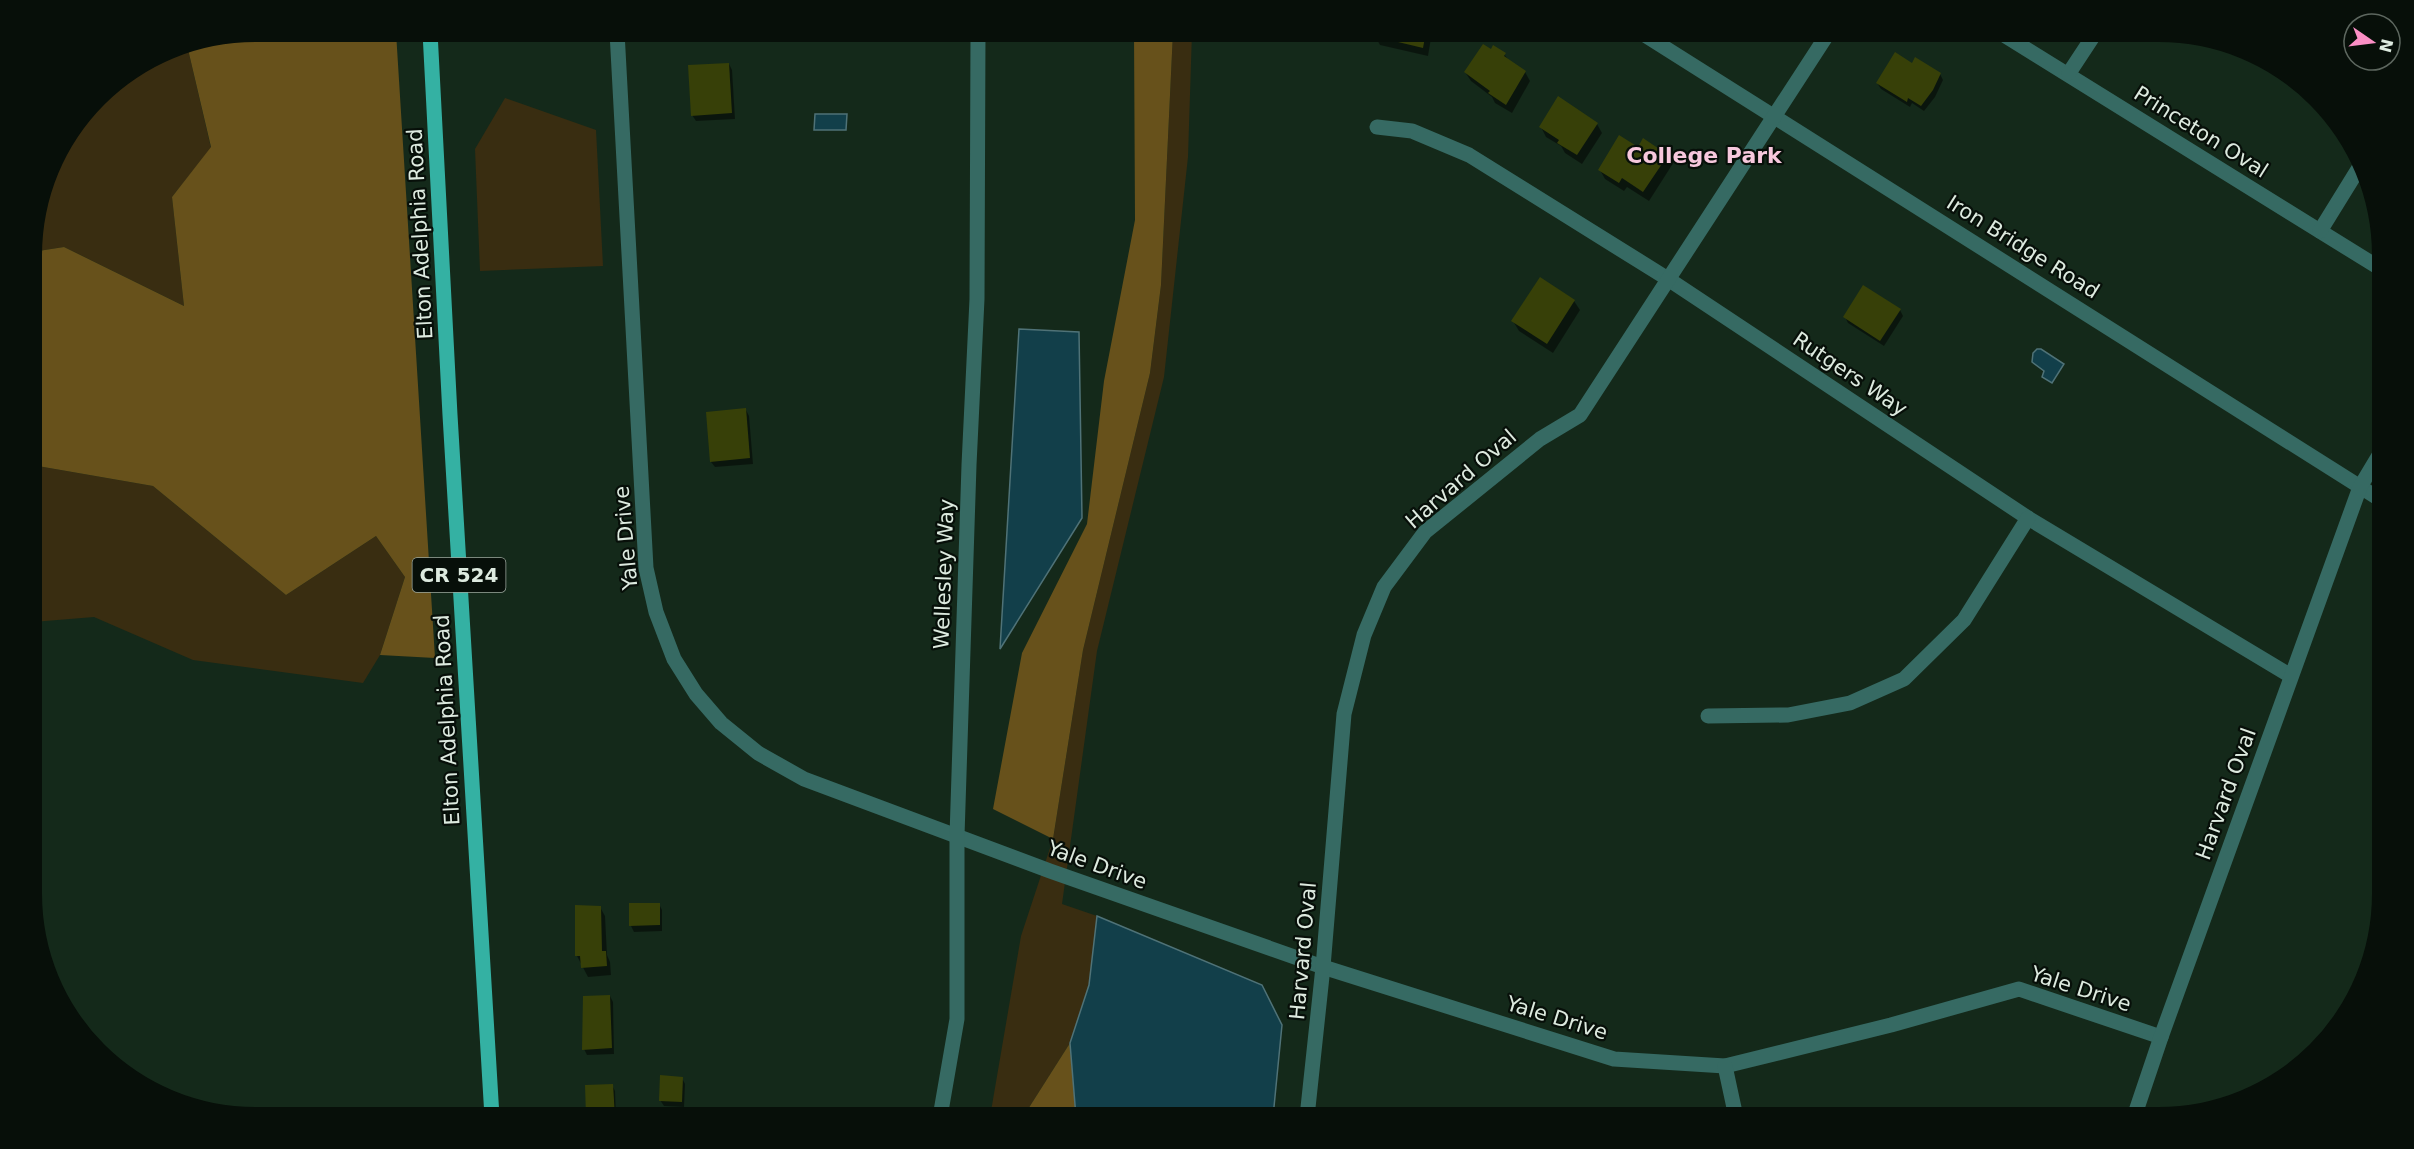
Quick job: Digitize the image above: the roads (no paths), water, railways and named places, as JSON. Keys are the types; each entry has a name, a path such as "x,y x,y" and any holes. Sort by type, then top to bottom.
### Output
{"main road":[{"name":"Elton Adelphia Road","path":"431,42 450,426 491,1107"}],"street":[{"name":"Yale Drive","path":"618,42 646,568 656,612 674,659 696,694 721,723 758,753 804,779 1050,871 1323,967 1614,1059 1725,1066 2019,989 2161,1037"},
{"name":"Wellesley Way","path":"942,1107 957,1019 957,836 977,299 978,42"},
{"name":"Iron Bridge Road","path":"1656,42 2372,494"},
{"name":"Harvard Oval","path":"1308,1107 1323,967 1344,714 1364,635 1384,587 1425,532 1540,439 1580,415 1822,42"},
{"name":"Princeton Oval","path":"2016,42 2372,263"},
{"path":"2069,74 2090,42"},
{"name":"Rutgers Way","path":"1377,127 1412,132 1469,155 1668,279 2028,518 2291,676"},
{"path":"2320,231 2356,173"},
{"name":"Harvard Oval","path":"2137,1107 2360,487 2372,467"},
{"path":"1708,716 1788,715 1850,703 1904,679 1964,620 2028,518"},
{"path":"1725,1066 1734,1107"}],"water":[{"path":"815,114 847,114 846,130 814,130"},
{"path":"1019,329 1079,332 1082,518 1000,649"},
{"path":"2041,349 2064,364 2052,383 2042,377 2044,371 2032,362 2033,353"},
{"path":"1097,916 1262,985 1282,1025 1274,1107 1075,1107 1070,1043 1089,985"}],"district":[{"name":"College Park","path":"1704,155"}]}
